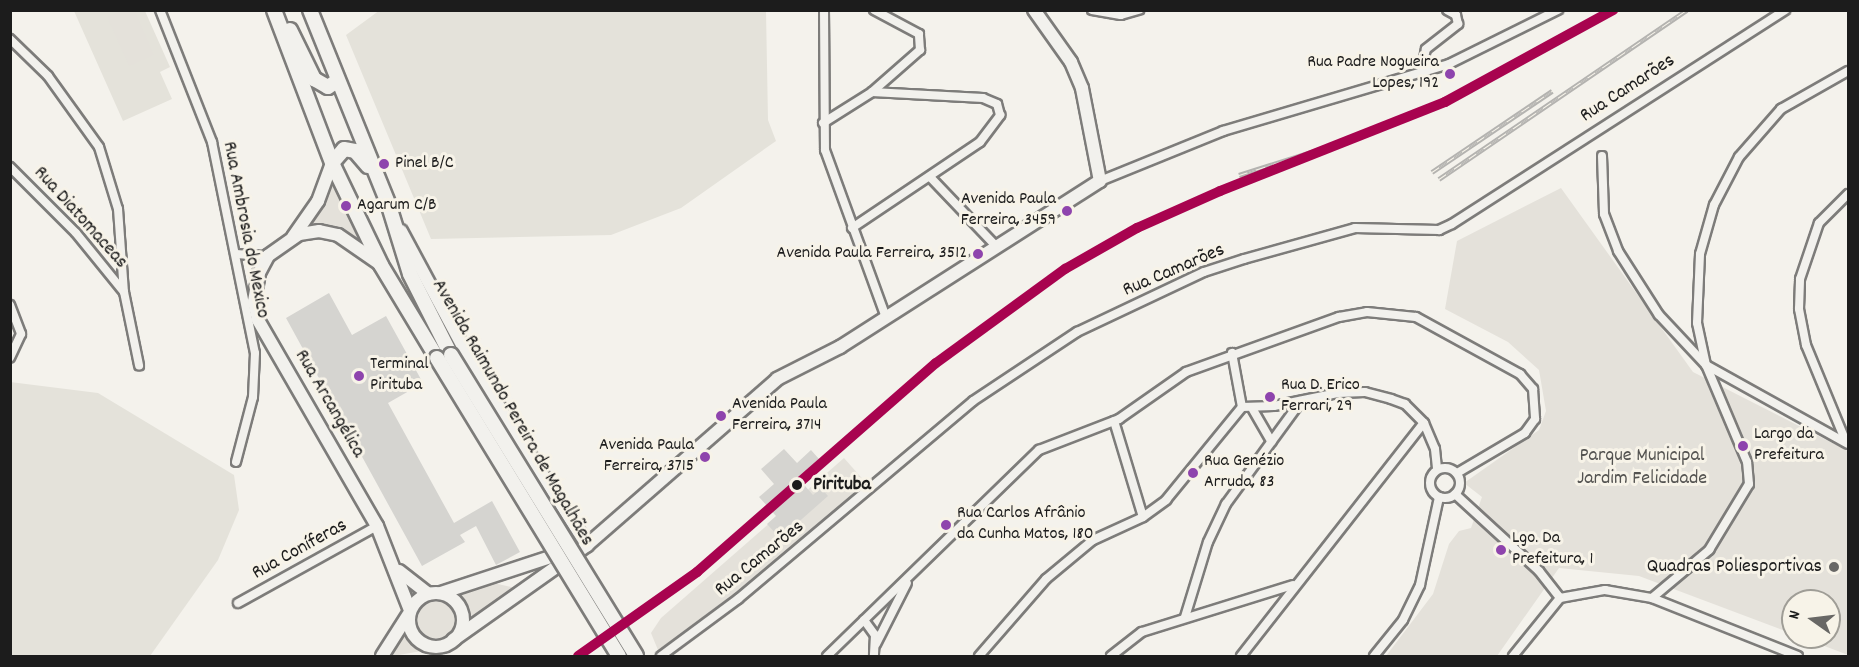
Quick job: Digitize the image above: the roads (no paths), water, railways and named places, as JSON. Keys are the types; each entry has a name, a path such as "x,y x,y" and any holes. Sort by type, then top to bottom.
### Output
{"main road":[{"name":"Avenida Raimundo Pereira de Magalhães","path":"274,10 332,163 381,265 444,356 636,657"},
{"name":"Avenida Raimundo Pereira de Magalhães","path":"309,10 336,81 389,206 410,274 444,356"},
{"path":"423,657 450,643 587,545 777,379 886,318 1100,181 1082,88 1071,62 1034,10"},
{"path":"280,24 293,34 314,80 328,87 336,81"},
{"path":"291,239 318,201 336,153 355,151 380,185"},
{"path":"389,206 469,359 587,545"},
{"path":"268,256 291,239 309,231 329,232 353,243 381,265"},
{"name":"Rua Arcangélica","path":"268,256 259,273 254,302 265,331 377,526 396,568 410,612"},
{"path":"444,356 619,657"},
{"path":"381,657 410,612 435,593 587,545"},
{"name":"Rua Arcangélica","path":"396,568 435,593"},
{"path":"410,612 417,639 431,647 450,643 462,628 462,613 454,600 435,593"}],"street":[{"name":"Rua Ambrosia do Mexico","path":"160,10 212,142 255,353 254,397 236,462"},
{"path":"824,10 823,123 831,176 886,318"},
{"path":"823,123 872,92 916,58 921,41 912,30 874,10"},
{"path":"1092,10 1121,15 1139,10"},
{"path":"1421,74 1426,49 1458,24 1456,15 1447,10"},
{"path":"1100,181 1223,131 1421,74 1534,26 1558,10"},
{"name":"Rua Camarões","path":"661,657 738,599 973,401 1077,332 1204,272 1244,259 1355,228 1438,230 1452,224 1785,10"},
{"path":"10,39 48,76 99,147 118,209 124,292 139,365"},
{"path":"1652,598 1709,550 1749,484 1747,462 1706,365 1696,295 1700,254 1714,205 1739,157 1781,109 1848,71"},
{"path":"852,228 931,178 980,142 998,121 1000,107 983,98 872,92"},
{"path":"1602,156 1604,214 1618,250 1659,315 1706,365 1847,443"},
{"name":"Rua Diatomaceas","path":"10,167 76,233 124,292"},
{"path":"931,178 997,247"},
{"path":"1847,443 1806,345 1799,309 1800,279 1820,223 1848,194"},
{"path":"236,254 268,256"},
{"path":"10,305 21,334 10,357"},
{"path":"827,657 1039,450 1114,421 1186,372 1232,353 1367,312 1393,312 1438,326 1520,374 1537,402 1535,419 1525,433 1457,473"},
{"path":"255,353 265,331"},
{"path":"979,657 1046,579 1093,540 1143,518 1166,500 1242,407 1232,353"},
{"path":"1242,407 1252,408 1365,392 1405,404 1424,423 1436,449 1437,469 1430,481 1439,497 1420,585 1403,620 1374,657"},
{"path":"1185,617 1208,542 1226,504 1301,401"},
{"path":"1252,408 1272,442"},
{"path":"1114,421 1143,518"},
{"path":"1241,657 1294,584 1424,423"},
{"path":"1437,469 1447,467 1457,473 1460,482 1455,494"},
{"path":"1439,497 1455,494"},
{"path":"1455,494 1539,571 1560,598"},
{"name":"Rua Coníferas","path":"238,603 377,526"},
{"path":"874,657 876,644 911,574"},
{"path":"1111,657 1142,632 1294,584"},
{"path":"1513,657 1560,598 1605,590 1652,598 1798,657"},
{"path":"864,620 876,644"}],"railway":[{"path":"1439,179 1687,10"},
{"path":"1432,172 1552,91"},
{"path":"1239,175 1339,143"}],"place":[{"name":"Rua Padre Nogueira Lopes, 192","path":"1450,74"},
{"name":"Pinel B/C","path":"384,164"},
{"name":"Agarum C/B","path":"346,206"},
{"name":"Avenida Paula Ferreira, 3459","path":"1067,211"},
{"name":"Avenida Paula Ferreira, 3512","path":"978,254"},
{"name":"Terminal Pirituba","path":"359,376"},
{"name":"Rua D. Erico Ferrari, 29","path":"1270,397"},
{"name":"Avenida Paula Ferreira, 3714","path":"721,416"},
{"name":"Largo da Prefeitura","path":"1743,446"},
{"name":"Avenida Paula Ferreira, 3715","path":"705,457"},
{"name":"Rua Genézio Arruda, 83","path":"1193,473"},
{"name":"Pirituba","path":"797,485"},
{"name":"Rua Carlos Afrânio da Cunha Matos, 180","path":"946,525"},
{"name":"Lgo. Da Prefeitura, 1","path":"1501,550"},
{"name":"Quadras Poliesportivas","path":"1834,567"}],"park label":[{"name":"Parque Municipal Jardim Felicidade","path":"1642,468"}]}
